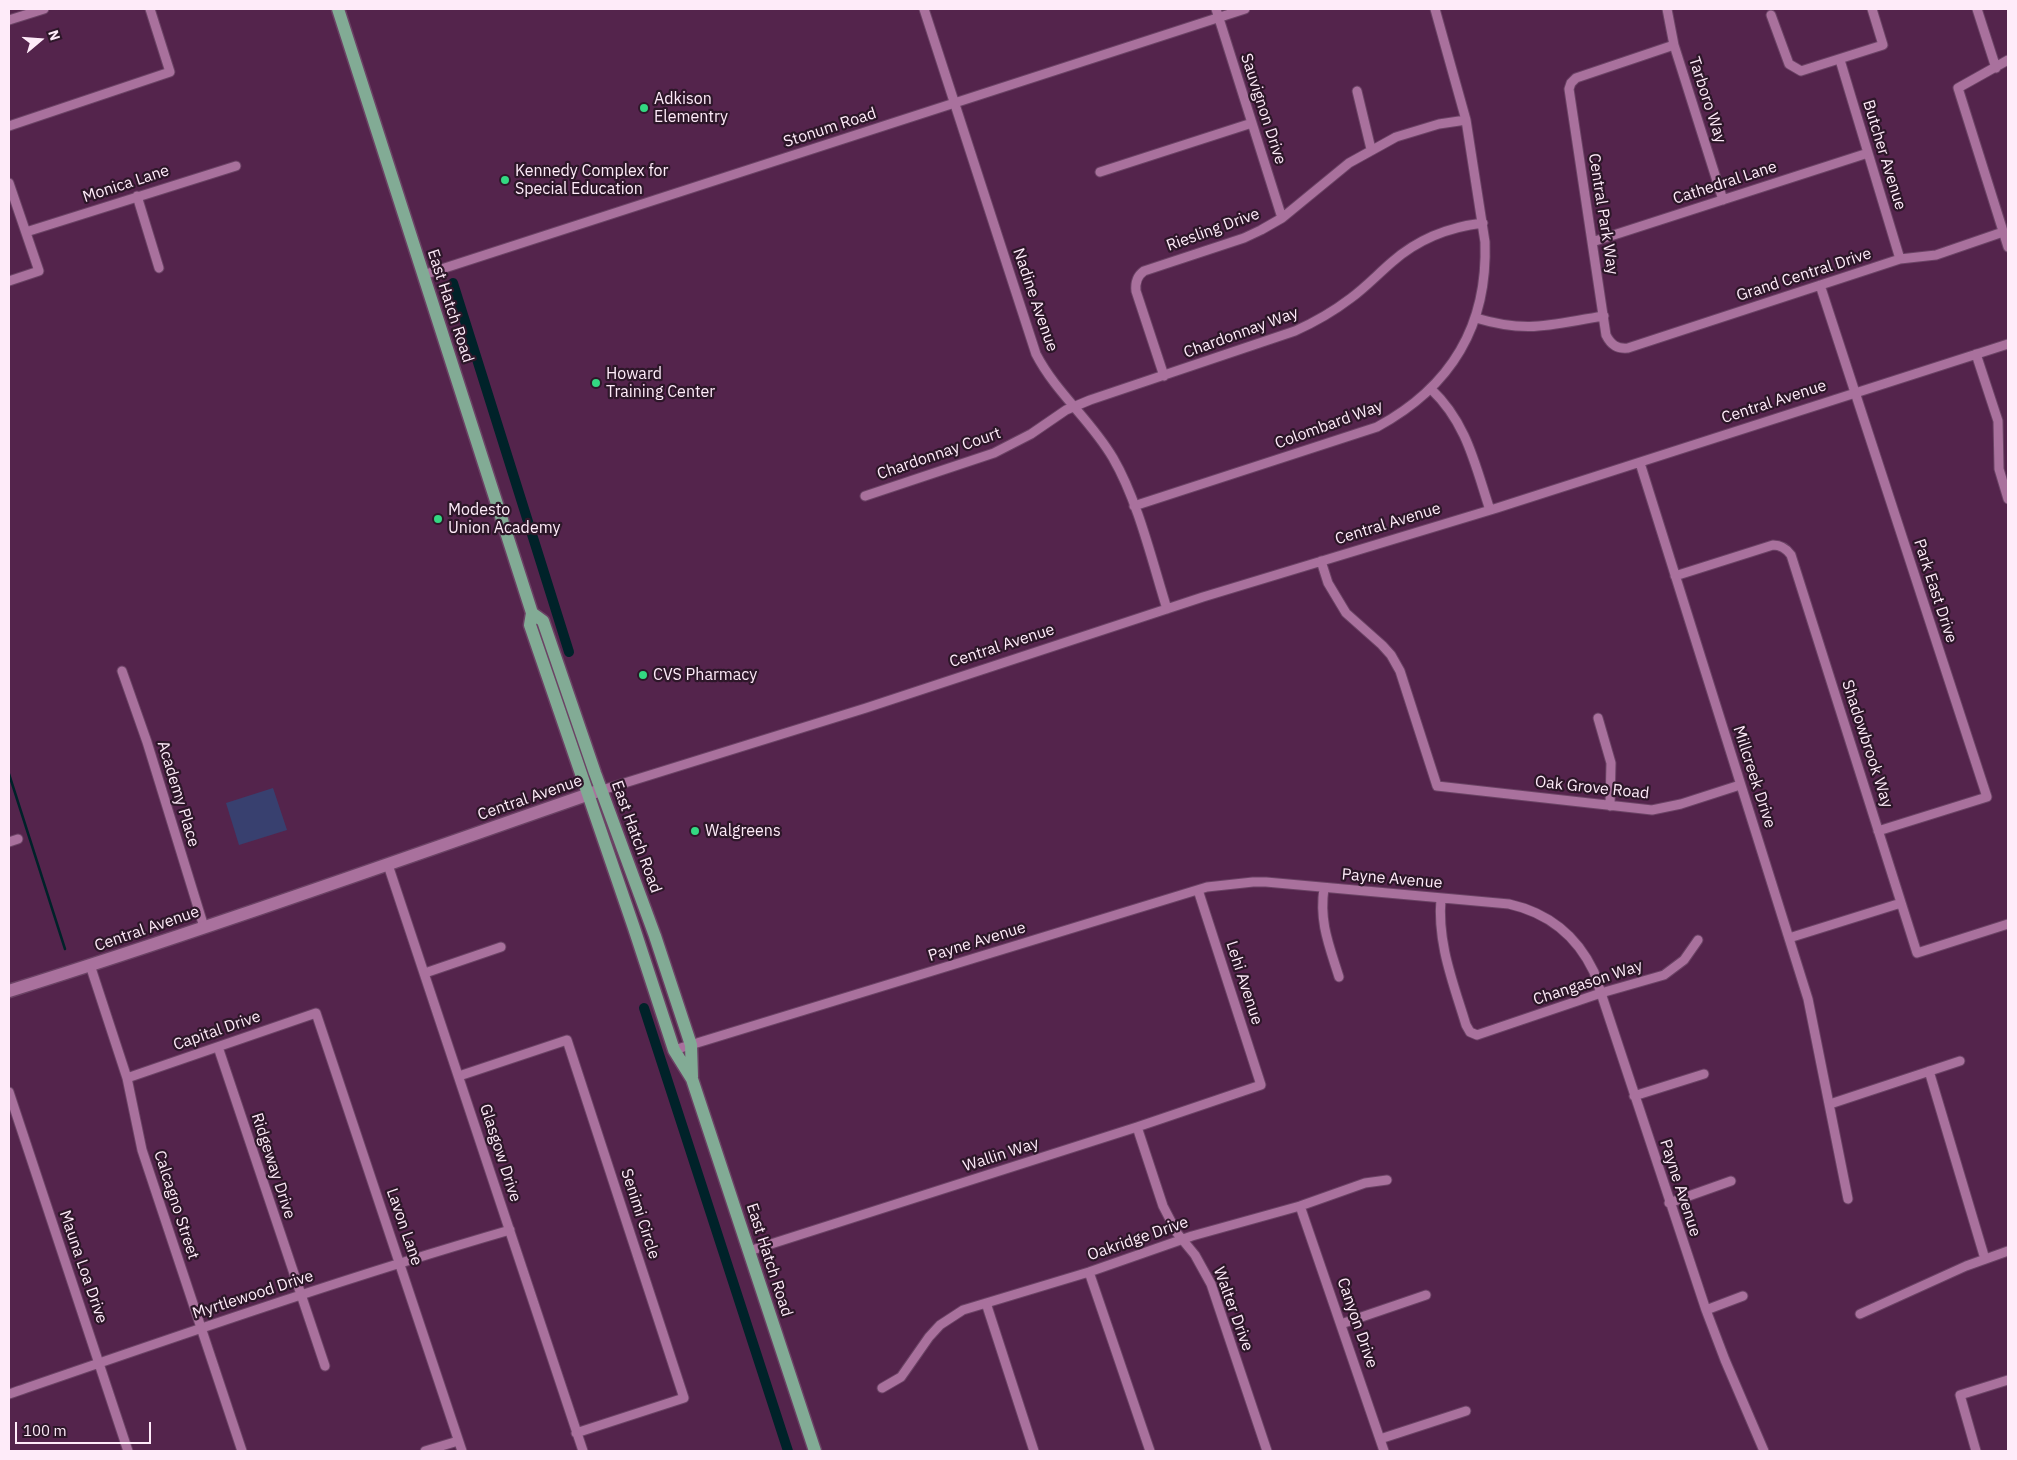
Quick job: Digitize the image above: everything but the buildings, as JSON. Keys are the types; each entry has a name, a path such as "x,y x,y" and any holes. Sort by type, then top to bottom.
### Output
{"main road":[{"name":"East Hatch Road","path":"338,9 532,613 530,626 674,1050 692,1079 815,1451"},
{"name":"East Hatch Road","path":"532,613 543,621 655,936 691,1045 692,1079"}],"street":[{"path":"9,20 44,9"},
{"path":"9,126 170,72 150,9"},
{"name":"Nadine Avenue","path":"924,9 1036,354 1052,381 1102,440 1113,458 1134,506 1167,609"},
{"name":"Stonum Road","path":"423,275 954,104 1217,13 1245,9"},
{"name":"Colombard Way","path":"1134,506 1377,427 1397,416 1431,389 1457,357 1476,318 1482,297 1486,261 1483,223 1466,120 1435,9"},
{"name":"Tarboro Way","path":"1667,9 1674,45 1723,200"},
{"path":"1771,15 1789,64 1796,70 1801,71 1883,45 1872,9"},
{"path":"1977,9 1996,68"},
{"name":"Sauvignon Drive","path":"1217,13 1282,218"},
{"name":"Central Park Way","path":"1615,346 1606,335 1569,94 1571,83 1576,78 1674,45"},
{"name":"Butcher Avenue","path":"1840,60 1900,259"},
{"path":"2008,60 1958,88 2008,247"},
{"path":"1357,91 1371,149"},
{"name":"Riesling Drive","path":"1164,376 1136,291 1140,274 1144,271 1244,238 1282,218 1331,176 1371,149 1418,130 1466,120"},
{"path":"1100,172 1252,123"},
{"name":"Cathedral Lane","path":"1592,242 1868,153"},
{"name":"Monica Lane","path":"26,232 236,166"},
{"path":"9,183 39,271 9,281"},
{"path":"137,196 159,268"},
{"name":"Chardonnay Way","path":"1073,407 1266,342 1308,325 1351,298 1392,262 1415,245 1449,230 1483,223"},
{"name":"Grand Central Drive","path":"1615,346 1628,348 1900,259 1936,255 2004,232"},
{"name":"Park East Drive","path":"1820,285 1987,797 1878,831"},
{"path":"1476,318 1507,326 1534,328 1604,316"},
{"name":"Central Avenue","path":"9,991 388,865 602,790 866,708 1321,560 1640,463 2008,344"},
{"path":"1976,354 1998,421 1999,468 2008,499"},
{"path":"1431,389 1454,415 1462,429 1469,444 1490,510"},
{"name":"Chardonnay Court","path":"865,496 994,453 1031,434 1073,407"},
{"name":"Millcreek Drive","path":"1640,463 1808,999 1848,1199"},
{"name":"Shadowbrook Way","path":"1675,576 1773,545 1783,547 1791,555 1917,953 2008,924"},
{"name":"Oak Grove Road","path":"1321,560 1328,582 1346,613 1382,645 1391,655 1400,671 1437,786 1652,810 1665,808 1740,784"},
{"name":"Academy Place","path":"122,672 147,742 204,927"},
{"path":"1598,718 1611,763 1610,806"},
{"path":"9,842 18,839"},
{"name":"Glasgow Drive","path":"388,865 460,1076 583,1451"},
{"name":"Payne Avenue","path":"674,1050 1207,887 1253,882 1509,904 1532,911 1548,918 1560,927 1580,948 1594,972 1706,1310 1764,1451"},
{"path":"1324,888 1322,909 1324,930 1339,977"},
{"name":"Lehi Avenue","path":"1198,890 1262,1085"},
{"name":"Changason Way","path":"1441,898 1439,917 1441,938 1466,1025 1473,1034 1487,1032 1601,993 1664,974 1684,960 1698,940"},
{"path":"1789,938 1901,903"},
{"path":"425,973 500,947"},
{"name":"Calcagno Street","path":"90,965 127,1078 142,1150 242,1451"},
{"name":"Capital Drive","path":"127,1078 316,1013"},
{"name":"Lavon Lane","path":"316,1013 462,1451"},
{"name":"Senimi Circle","path":"460,1076 567,1040 684,1398 576,1433"},
{"name":"Ridgeway Drive","path":"218,1047 324,1366"},
{"path":"1830,1104 1960,1061"},
{"path":"1929,1071 1985,1259"},
{"path":"1634,1096 1704,1074"},
{"name":"Wallin Way","path":"749,1251 1262,1085"},
{"name":"Mauna Loa Drive","path":"9,1092 128,1451"},
{"name":"Walter Drive","path":"1137,1127 1162,1206 1169,1220 1202,1266 1211,1284 1267,1451"},
{"name":"Oakridge Drive","path":"882,1388 901,1377 929,1337 940,1325 963,1310 1089,1272 1183,1239 1300,1206 1365,1183 1387,1180"},
{"path":"1669,1203 1731,1181"},
{"name":"Canyon Drive","path":"1300,1206 1384,1451"},
{"name":"Myrtlewood Drive","path":"9,1394 301,1294 400,1262 510,1230"},
{"path":"1860,1314 1985,1259 2008,1251"},
{"path":"1089,1272 1150,1451"},
{"path":"1341,1324 1426,1295"},
{"path":"1706,1310 1742,1296"},
{"path":"986,1303 1034,1451"},
{"path":"1976,1451 1960,1395 2008,1380"},
{"path":"1380,1439 1466,1411"},
{"path":"424,1451 458,1441"}],"shaded area":[{"path":"273,788 287,830 239,845 226,803"}],"waterway":[{"path":"453,283 569,652"},
{"path":"9,774 65,949"},
{"path":"644,1008 788,1451"}],"place":[{"name":"Adkison Elementry","path":"644,108"},
{"name":"Kennedy Complex for Special Education","path":"505,180"},
{"name":"Howard Training Center","path":"596,383"},
{"name":"Modesto Union Academy","path":"438,519"},
{"name":"CVS Pharmacy","path":"643,675"},
{"name":"Walgreens","path":"695,831"}]}
